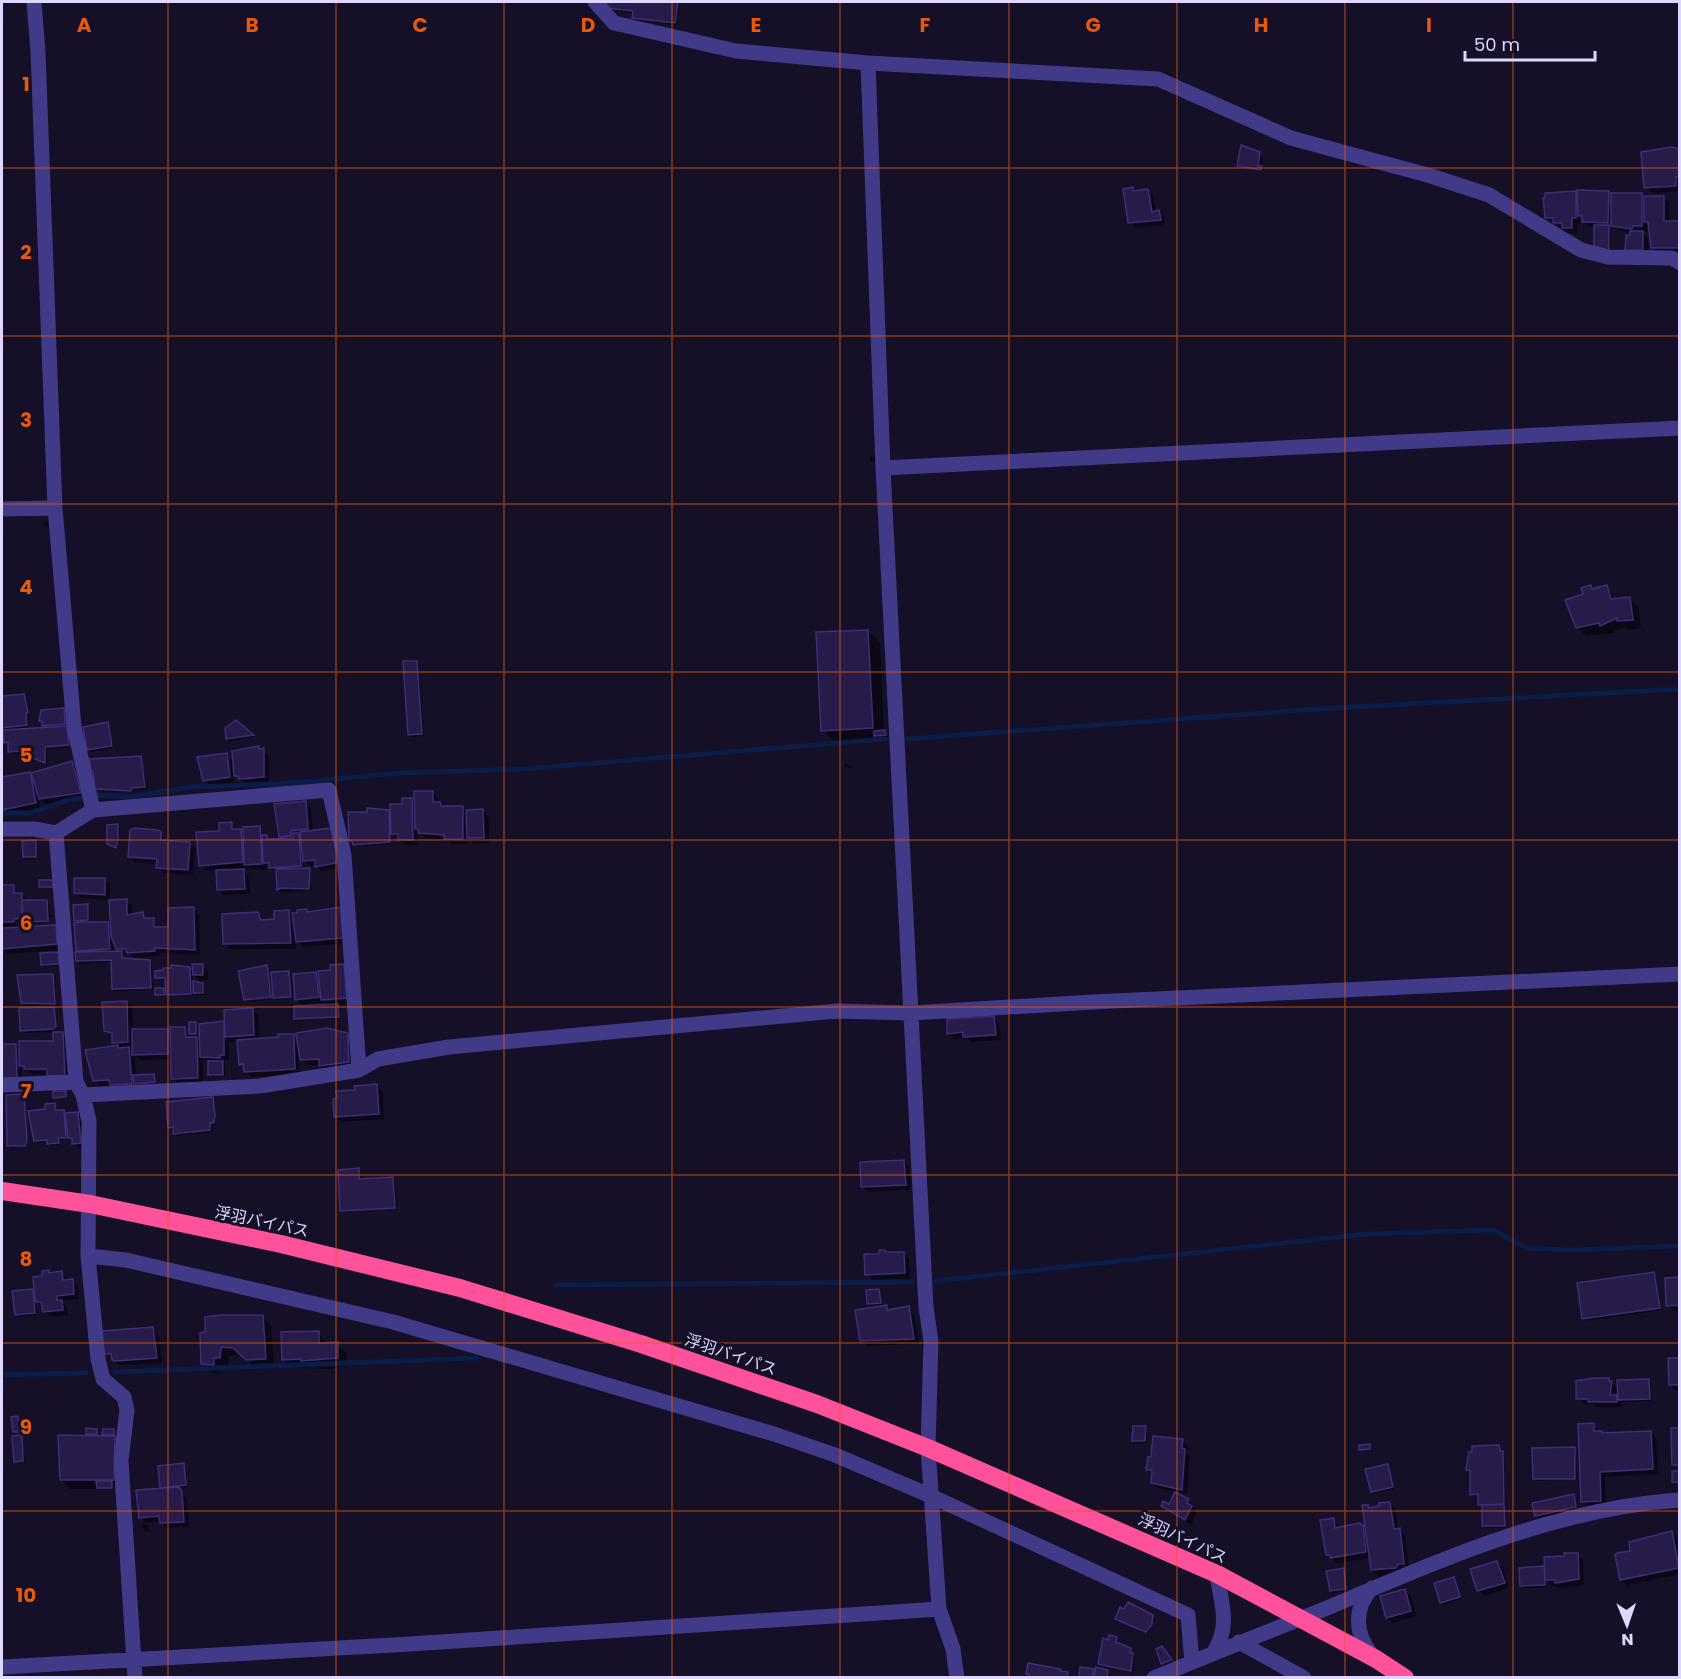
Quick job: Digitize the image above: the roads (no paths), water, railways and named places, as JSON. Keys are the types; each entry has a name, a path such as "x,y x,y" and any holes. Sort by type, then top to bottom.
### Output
{"highway":[{"name":"浮羽バイパス","path":"2,1191 90,1204 281,1244 460,1288 641,1344 817,1404 928,1448 1216,1574 1376,1659 1405,1677"}],"street":[{"path":"34,2 38,52 55,508 74,727 91,806"},
{"path":"594,2 614,23 736,51 868,63 1158,79 1291,138 1431,176 1489,195 1581,250 1608,257 1672,258 1680,263"},
{"path":"868,63 883,468 926,1307 931,1341 928,1448 939,1609 953,1649 957,1677"},
{"path":"883,468 1680,428"},
{"path":"2,509 55,508"},
{"path":"2,829 34,829 56,833 91,806 329,790 345,855 360,1070"},
{"path":"56,833 79,1089 89,1121 88,1256 103,1379 124,1397 126,1410 121,1460 135,1677"},
{"path":"2,1085 79,1089 260,1086 360,1070 378,1059 449,1047 837,1011 911,1014 1093,1002 1680,974"},
{"path":"88,1256 126,1260 393,1322 500,1351 774,1434 835,1455 931,1496 1188,1615 1192,1662"},
{"path":"1154,1677 1467,1549 1571,1517 1654,1502 1680,1500"},
{"path":"1214,1652 1223,1637 1226,1620 1216,1574"},
{"path":"1374,1586 1364,1598 1358,1625 1361,1642 1376,1659"},
{"path":"2,1667 398,1645 939,1609"},
{"path":"1239,1642 1284,1672 1304,1677"}],"waterway":[{"path":"906,739 1317,709 1680,689"},
{"path":"2,813 30,813 68,800 98,795 130,797 190,787 278,784 401,773 525,769 885,739"},
{"path":"936,1281 1365,1234 1494,1230 1526,1248 1571,1250 1680,1246"},
{"path":"556,1285 912,1282"},
{"path":"115,1372 477,1358"},
{"path":"2,1375 86,1373"}]}
